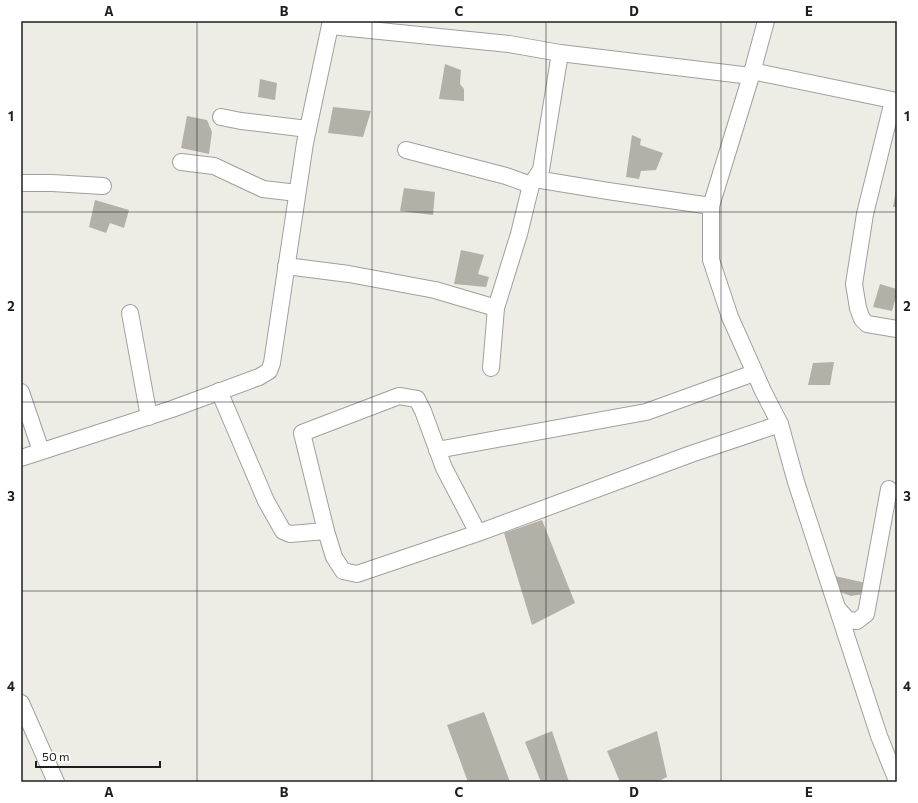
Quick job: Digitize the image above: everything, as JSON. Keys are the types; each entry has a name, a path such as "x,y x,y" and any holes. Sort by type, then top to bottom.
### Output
{"street":[{"path":"766,21 752,73 711,206 712,260 730,317 754,373 780,424 796,482 879,736 897,781"},
{"path":"21,458 149,417 269,371 272,363 308,129 331,23 509,44 560,53 752,73 895,101 865,214 854,284 858,308 862,319 867,324 897,329"},
{"path":"491,368 496,308 519,234 533,182 541,170 560,53"},
{"path":"221,117 241,121 308,129"},
{"path":"406,150 533,182 711,206"},
{"path":"180,162 214,166 263,189 297,193"},
{"path":"21,183 103,186"},
{"path":"286,266 349,274 435,290 496,308"},
{"path":"130,314 149,417"},
{"path":"437,450 646,412 754,373"},
{"path":"220,391 266,501 283,531 290,534 326,531"},
{"path":"21,392 41,451"},
{"path":"478,533 444,468 423,411 417,399 399,396 302,433 326,531 334,557 343,571 357,574 478,533 691,454 780,424"},
{"path":"839,610 848,620 857,621 866,614 889,489"},
{"path":"21,703 56,782"}],"building":[{"path":"445,64 461,70 460,84 464,89 464,101 439,99"},
{"path":"260,79 277,83 275,100 258,97"},
{"path":"333,107 371,111 363,137 328,133"},
{"path":"187,116 207,120 212,132 209,154 181,148"},
{"path":"632,135 641,139 640,145 663,153 656,170 641,171 639,179 626,177"},
{"path":"404,188 435,192 433,215 400,211"},
{"path":"896,191 897,207 893,207"},
{"path":"95,200 129,210 124,228 110,223 106,233 89,227"},
{"path":"461,250 484,255 478,274 489,277 486,287 454,284"},
{"path":"880,284 897,289 892,311 873,307"},
{"path":"834,362 830,385 808,385 813,363"},
{"path":"542,520 575,603 532,625 504,533"},
{"path":"835,576 866,583 864,594 851,596 832,589"},
{"path":"484,712 510,782 468,782 447,725"},
{"path":"552,731 569,782 541,782 525,742"},
{"path":"657,731 667,777 657,782 620,782 607,751"}]}
